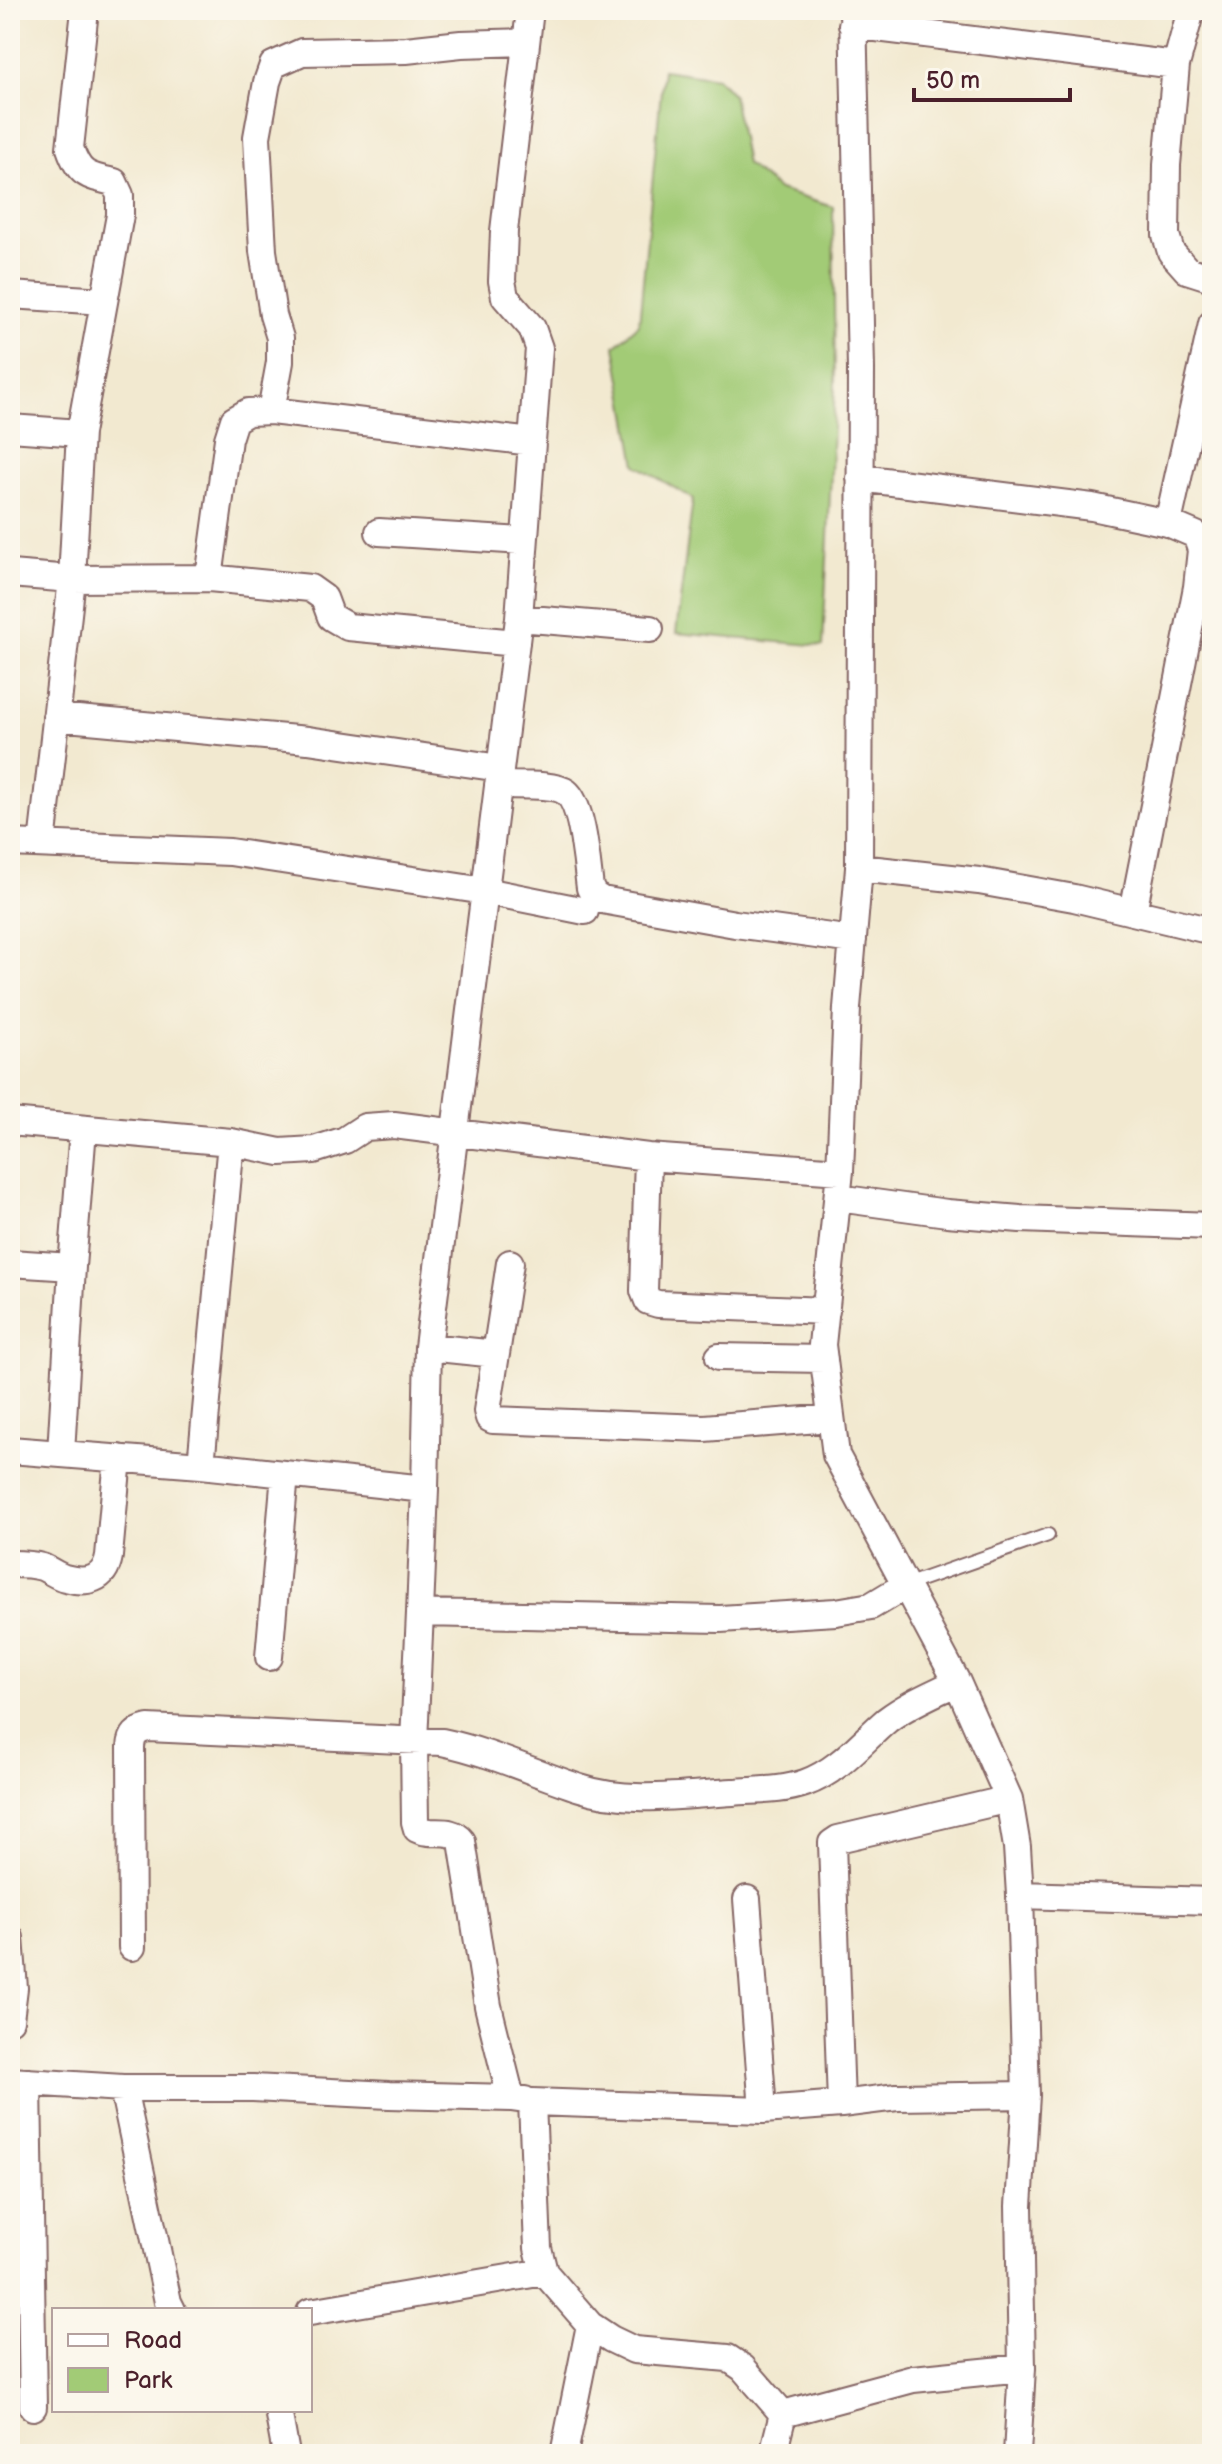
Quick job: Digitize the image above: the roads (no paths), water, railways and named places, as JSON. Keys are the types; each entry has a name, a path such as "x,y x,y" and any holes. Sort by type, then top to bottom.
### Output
{"street":[{"path":"42,844 72,579 80,433 120,215 120,195 114,182 88,176 76,165 70,148 85,10"},
{"path":"530,10 504,231 502,281 505,297 532,328 539,348 517,630 428,1347 414,1741 415,1822 417,1829 423,1832 450,1832 462,1841 488,2006 522,2100 538,2248 544,2272 590,2325 634,2350 728,2358 743,2368 783,2414"},
{"path":"1191,10 1176,65 1167,165 1166,235 1171,252 1187,270 1212,278"},
{"path":"1017,2454 1022,2368 1019,2206 1026,2095 1020,1895 1017,1847 1009,1799 957,1682 836,1455 822,1345 838,1198 847,1008 859,868 861,369 852,18 1176,65"},
{"path":"271,411 280,362 280,338 273,315 263,251 257,137 273,65 302,52 406,50 526,42"},
{"path":"10,295 104,301"},
{"path":"1168,523 1201,423 1212,324"},
{"path":"209,578 228,439 234,420 248,412 271,411 532,442"},
{"path":"10,428 80,433"},
{"path":"860,478 1092,507 1204,533 1197,587 1133,912"},
{"path":"379,532 523,541"},
{"path":"10,574 72,579 209,578 310,588 324,598 331,617 348,627 650,629"},
{"path":"56,717 308,740 554,788 567,792 576,807 590,888 602,900 735,924 853,940"},
{"path":"10,843 230,852 485,891 585,911"},
{"path":"859,868 979,881 1074,898 1212,931"},
{"path":"10,1122 231,1142 280,1152 314,1150 345,1140 365,1127 394,1125 648,1157 840,1171"},
{"path":"61,1453 83,1129"},
{"path":"201,1465 231,1142"},
{"path":"648,1157 644,1291 648,1301 658,1304 826,1311"},
{"path":"838,1198 947,1213 1020,1219 1212,1226"},
{"path":"10,1263 72,1267"},
{"path":"510,1263 487,1411 493,1420 704,1428 831,1418"},
{"path":"428,1347 496,1354"},
{"path":"719,1357 824,1359"},
{"path":"10,1450 201,1465 425,1489"},
{"path":"10,1564 42,1567 66,1578 102,1575 109,1556 118,1458"},
{"path":"269,1657 285,1474"},
{"path":"420,1613 720,1619 836,1612 871,1606 906,1585"},
{"path":"132,1947 131,1747 132,1736 138,1730 442,1742 475,1748 582,1789 606,1794 687,1795 780,1789 806,1783 830,1770 886,1721 910,1705 957,1682"},
{"path":"841,2104 832,1843 838,1839 1009,1799"},
{"path":"1020,1895 1212,1901"},
{"path":"747,1899 763,2110"},
{"path":"10,1938 14,1988 10,2020"},
{"path":"33,2407 19,2081 123,2088 253,2088 763,2110 897,2097 1026,2095"},
{"path":"123,2088 171,2308"},
{"path":"312,2312 544,2272"},
{"path":"564,2454 590,2325"},
{"path":"783,2414 913,2379 1022,2368"},
{"path":"278,2412 286,2454"},
{"path":"773,2454 783,2414"}],"lane":[{"path":"906,1585 1048,1535"}]}
